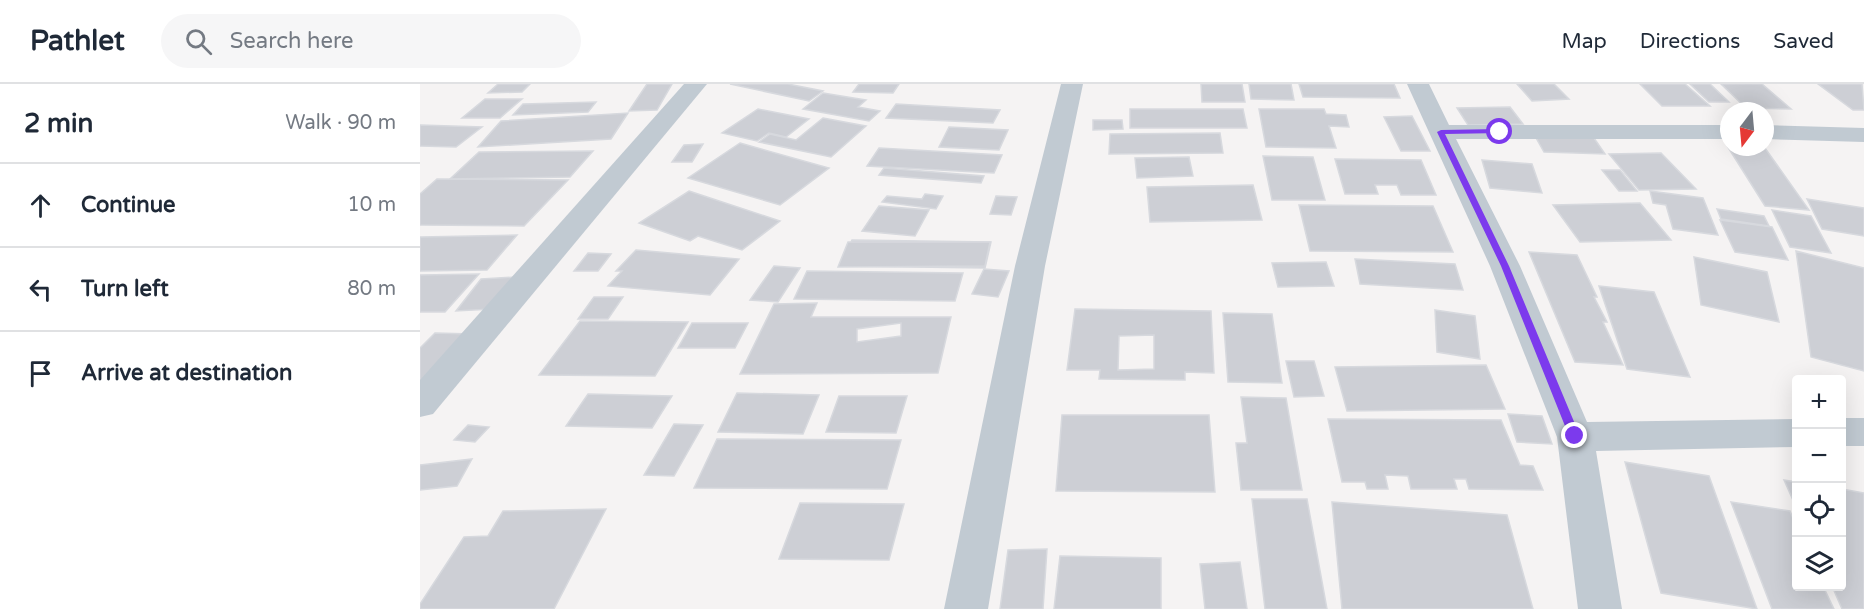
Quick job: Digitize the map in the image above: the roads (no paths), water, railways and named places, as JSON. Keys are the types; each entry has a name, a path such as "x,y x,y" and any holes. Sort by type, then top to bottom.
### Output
{"street":[{"path":"420,404 696,84"},
{"path":"966,609 1030,266 1072,84"},
{"path":"1418,84 1505,266 1575,436 1600,609"},
{"path":"1441,132 1720,132"},
{"path":"1774,132 1864,135"},
{"path":"1846,432 1864,432"},
{"path":"1575,436 1792,433"}]}
